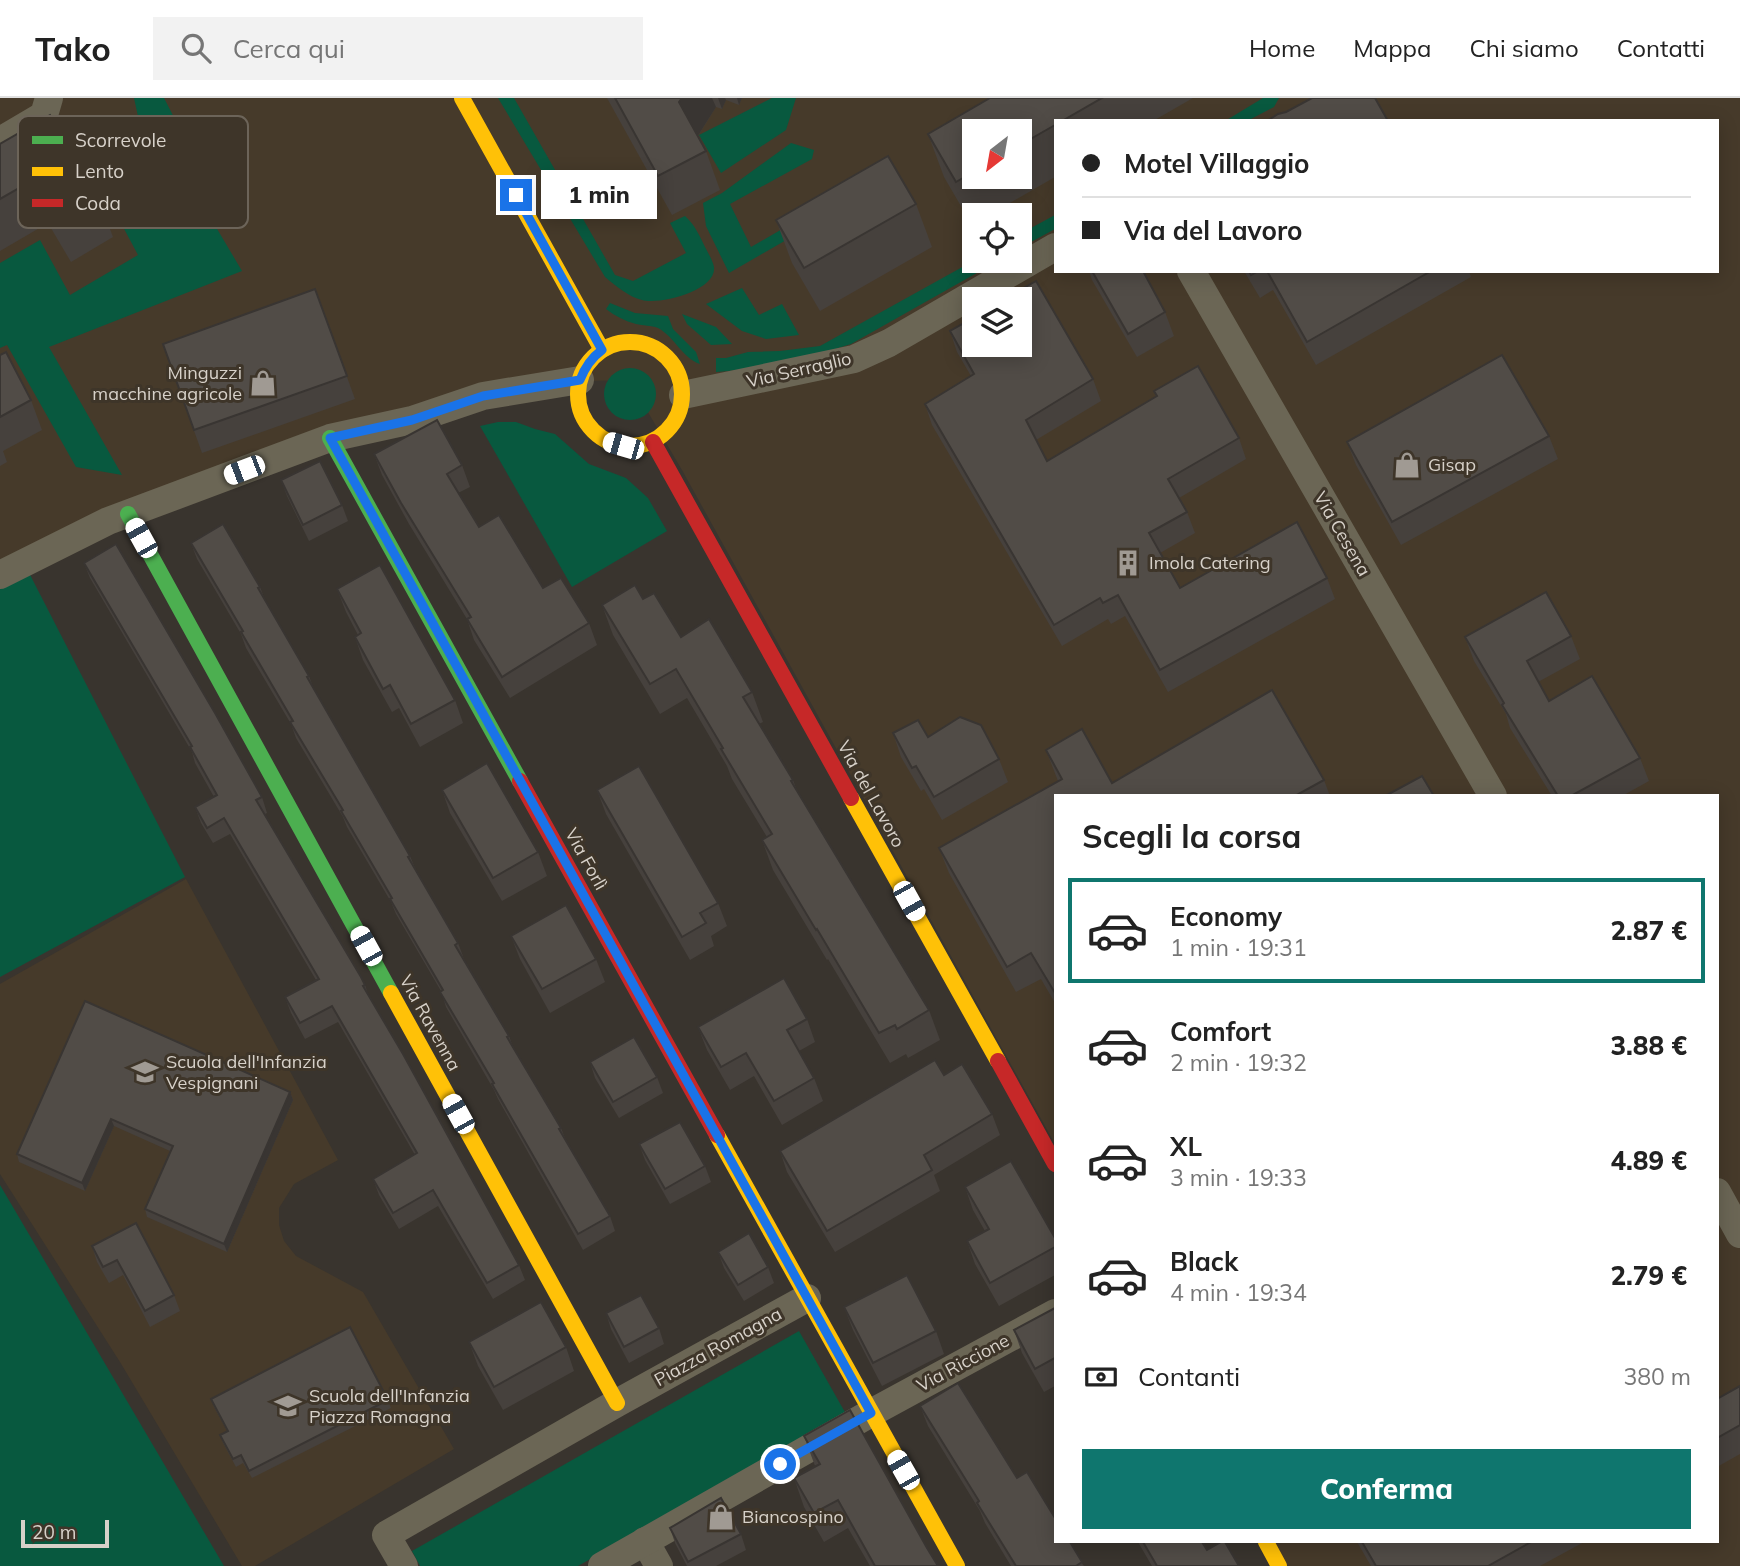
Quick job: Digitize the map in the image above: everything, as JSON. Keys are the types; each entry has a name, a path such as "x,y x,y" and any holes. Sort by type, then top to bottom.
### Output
{"street":[{"path":"42,116 49,98"},
{"path":"461,98 602,350"},
{"path":"0,141 18,130"},
{"name":"Via Serraglio","path":"683,395 854,359 889,343 1054,248"},
{"name":"Via Cesena","path":"1192,273 1492,794"},
{"path":"633,341 649,345 663,353 674,364 681,379 681,410 675,423 653,442 623,446 596,434 586,423 580,410 580,380 592,357 602,350 617,343 633,341"},
{"path":"0,575 108,521 330,438 412,420 483,396 580,380"},
{"name":"Via Forlì","path":"330,438 807,1298"},
{"name":"Via del Lavoro","path":"653,442 1054,1162"},
{"name":"Via Ravenna","path":"128,514 617,1403"},
{"path":"1719,1196 1740,1234"},
{"path":"807,1298 957,1566"},
{"name":"Piazza Romagna","path":"404,1566 386,1535 807,1298"},
{"name":"Via Riccione","path":"871,1413 1054,1314"},
{"path":"602,1566 871,1413"},
{"path":"645,1541 659,1566"},
{"path":"1267,1543 1279,1566"}],"shaded area":[{"path":"0,98 1740,98 1740,1566 1286,1566 1273,1543 1719,1543 1719,794 1054,794 1054,1142 682,470 629,380 539,382 366,420 0,576"},
{"name":"Scuola dell'Infanzia Vespignani","path":"186,879 338,1160 294,1184 279,1208 279,1225 284,1241 296,1256 363,1292 454,1449 255,1566 242,1566 120,1362 0,1174 0,984"}],"green space":[{"path":"134,98 164,98 173,116 138,116"},
{"path":"498,98 514,98 615,275 633,281 686,253 670,223 685,216 696,230 714,267 712,276 706,283 686,294 650,301 632,296 605,277"},
{"path":"772,98 796,98 786,130 721,173 699,135"},
{"path":"1263,98 1279,98 1274,107 1251,119 1228,119"},
{"path":"791,143 814,150 812,159 730,204 751,247 839,196 883,184 729,273 706,226 703,203 722,193"},
{"path":"1054,216 1054,230 1032,241 1032,227"},
{"path":"124,228 217,228 242,271 49,347 122,475 76,467 7,345 0,348 0,263 40,240 70,295 138,255"},
{"path":"962,267 962,273 977,273 851,344 784,362 716,372 716,358 748,352 820,346"},
{"path":"742,288 759,315 782,304 799,335 766,339 742,331 706,304"},
{"path":"610,303 635,313 668,316 673,329 696,352 700,364 688,357 658,328 632,323 609,312 606,309"},
{"path":"682,314 716,327 732,344 711,345 687,324"},
{"path":"630,368 640,370 648,376 654,384 654,404 648,412 640,418 630,420 620,418 612,412 606,404 604,394 606,384 612,376 620,370"},
{"path":"516,422 555,434 589,464 626,478 648,498 667,531 572,587 480,426"},
{"path":"24,563 185,877 0,977 0,577"},
{"path":"0,1185 224,1566 0,1566"},
{"path":"799,1331 846,1414 578,1566 420,1566 412,1551"}],"building":[{"path":"615,98 682,98 679,102 706,151 658,176"},
{"path":"990,98 1102,98 1065,119 1054,119 1054,126 1032,138 1032,119 962,119 962,179 956,182 928,134"},
{"path":"1312,98 1375,98 1387,119 1270,119"},
{"path":"18,134 18,189 0,199 0,144"},
{"path":"888,156 916,204 804,268 776,220"},
{"path":"1093,273 1144,273 1165,312 1128,334"},
{"path":"1268,273 1428,273 1307,342"},
{"path":"1036,281 1093,379 1026,420 1047,461 1157,396 1154,391 1198,366 1239,438 1168,479 1187,512 1149,533 1180,588 1297,522 1327,578 1160,670 1118,595 1103,603 1100,598 1054,625 925,404 974,374 965,357 1032,357 1032,287 1025,287"},
{"name":"Minguzzi macchine agricole","path":"315,289 347,376 194,430 163,344"},
{"path":"962,324 962,352 950,331"},
{"path":"6,352 31,400 0,417 0,355"},
{"path":"1502,355 1549,436 1392,522 1347,442"},
{"path":"437,420 462,465 447,474 479,527 499,515 543,588 561,578 589,623 502,677 467,619 471,617 374,454"},
{"path":"320,461 342,505 303,525 281,480"},
{"path":"223,524 458,943 455,945 610,1216 578,1234 440,992 443,990 341,811 343,810 290,722 293,721 241,632 243,631 191,543"},
{"path":"116,544 262,797 256,800 361,977 365,985 363,986 519,1265 487,1283 433,1190 393,1213 373,1179 417,1153 332,1006 300,1023 285,997 319,979 224,818 207,828 195,807 217,795 190,747 192,746 84,563"},
{"path":"380,565 455,700 411,724 390,685 383,689 355,637 361,633 337,589"},
{"path":"635,585 643,599 654,593 681,637 709,619 752,692 743,697 929,1010 897,1029 895,1025 879,1033 762,840 772,834 676,669 650,684 602,605"},
{"path":"1546,592 1571,636 1527,661 1549,701 1592,676 1640,758 1575,794 1557,794 1502,705 1504,703 1465,637"},
{"path":"1272,690 1324,780 1299,794 1054,794 1054,991 1031,953 1007,967 939,848 1062,779 1046,750 1082,729 1112,783"},
{"path":"960,717 981,725 999,759 934,797 916,766 912,768 893,733 918,720 928,737"},
{"path":"487,763 538,852 493,878 442,790"},
{"path":"639,766 718,903 700,913 706,923 682,937 597,790"},
{"path":"1422,776 1433,794 1389,794"},
{"path":"566,905 596,959 542,989 511,936"},
{"path":"784,978 807,1019 787,1030 814,1078 774,1101 746,1053 721,1067 698,1027"},
{"path":"85,1001 290,1092 224,1244 145,1209 173,1146 111,1119 82,1183 17,1154"},
{"path":"634,1037 657,1077 613,1102 590,1062"},
{"path":"935,1060 944,1075 962,1064 992,1114 924,1155 932,1170 827,1231 780,1151"},
{"path":"680,1122 705,1166 665,1189 639,1144"},
{"path":"1011,1161 1054,1236 1054,1248 990,1283 967,1241 989,1229 965,1187"},
{"path":"136,1223 174,1295 145,1311 117,1260 103,1267 92,1246"},
{"path":"749,1233 768,1267 738,1285 718,1252"},
{"path":"907,1275 936,1331 873,1363 844,1307"},
{"path":"641,1295 659,1328 624,1347 606,1313"},
{"path":"541,1302 566,1347 494,1387 469,1342"},
{"path":"1054,1309 1054,1359 1035,1369 1014,1330"},
{"path":"350,1327 388,1400 249,1471 241,1455 233,1459 220,1435 228,1431 211,1399"},
{"path":"958,1383 1017,1478 1027,1472 1054,1516 1054,1543 1071,1543 1082,1562 1076,1566 1016,1566 920,1406"},
{"path":"1740,1386 1740,1425 1719,1437 1719,1398"},
{"path":"850,1410 938,1566 875,1566 838,1500 814,1513 794,1478 820,1464 804,1436"},
{"path":"721,1498 741,1534 688,1562 670,1528"},
{"path":"1144,1543 1203,1543 1207,1550 1219,1543 1226,1543 1239,1566 1157,1566"},
{"path":"1363,1543 1529,1543 1488,1566 1376,1566"}],"traffic: fast":[{"path":"330,438 520,781"},
{"path":"128,514 391,993"}],"traffic: slow":[{"path":"462,98 602,350"},
{"path":"630,342 650,346 667,357 678,374 682,394 678,414 667,431 650,442 630,446 610,442 593,431 582,414 578,394 582,374 593,357 610,346 630,342"},
{"path":"851,798 998,1061"},
{"path":"391,993 617,1403"},
{"path":"717,1135 957,1566"},
{"path":"1267,1543 1279,1566"}],"traffic: jam":[{"path":"653,442 851,798"},
{"path":"520,781 717,1135"},
{"path":"998,1061 1054,1162"}],"place":[{"name":"Minguzzi macchine agricole","path":"263,383"},
{"name":"Gisap","path":"1407,465"},
{"name":"Imola Catering","path":"1128,563"},
{"name":"Scuola dell'Infanzia Vespignani","path":"145,1072"},
{"name":"Scuola dell'Infanzia Piazza Romagna","path":"288,1406"},
{"name":"Biancospino","path":"721,1517"}],"route":[{"path":"516,195 602,350 592,357 580,380 483,396 412,420 330,438 871,1413 780,1464"}]}
